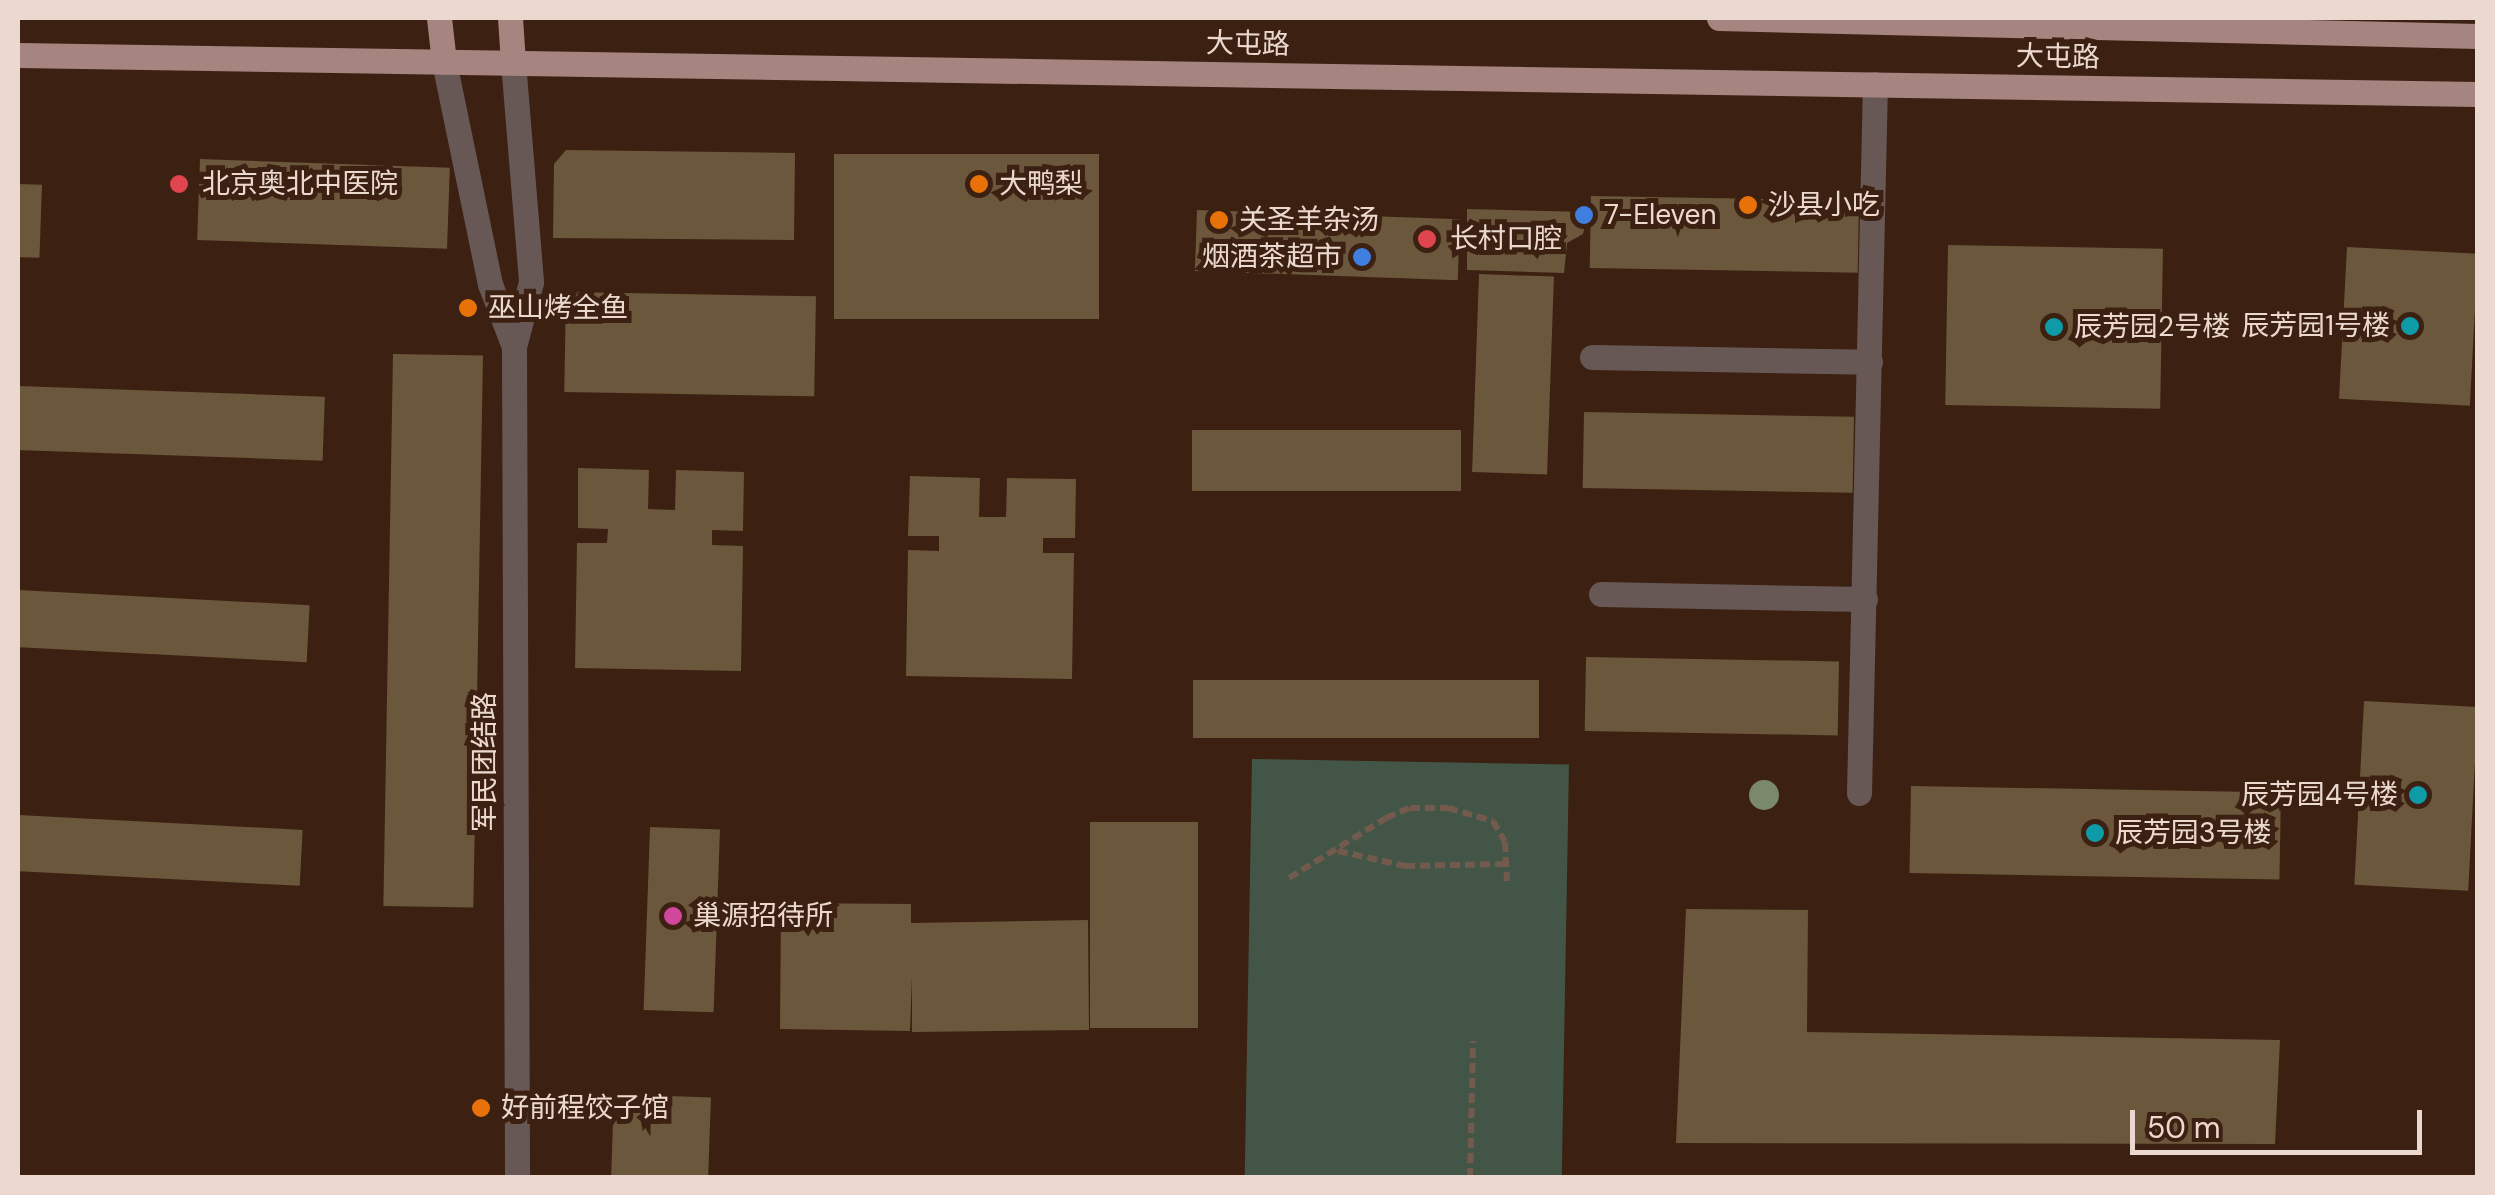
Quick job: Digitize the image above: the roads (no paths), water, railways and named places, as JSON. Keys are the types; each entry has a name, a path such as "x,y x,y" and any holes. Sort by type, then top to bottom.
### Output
{"main road":[{"path":"439,18 444,62"},
{"path":"510,18 513,62"},
{"name":"大屯路","path":"1720,18 2312,25 2478,36"},
{"name":"大屯路","path":"18,56 2478,94"}],"street":[{"name":"军民团结路","path":"444,62 490,284 514,346"},
{"name":"军民团结路","path":"513,62 531,282 514,346 516,1178"},
{"path":"1859,793 1875,84"},
{"path":"1592,357 1870,362"},
{"path":"1601,594 1865,599"}],"place":[{"name":"北京奥北中医院","path":"179,184"},
{"name":"大鸭梨","path":"979,184"},
{"name":"沙县小吃","path":"1748,205"},
{"name":"7-Eleven","path":"1584,215"},
{"name":"关圣羊杂汤","path":"1219,220"},
{"name":"长村口腔","path":"1427,239"},
{"name":"烟酒茶超市","path":"1362,257"},
{"name":"巫山烤全鱼","path":"468,308"},
{"name":"辰芳园1号楼","path":"2410,326"},
{"name":"辰芳园2号楼","path":"2054,327"},
{"name":"辰芳园4号楼","path":"2418,795"},
{"name":"辰芳园3号楼","path":"2095,833"},
{"name":"巢源招待所","path":"673,916"},
{"name":"好前程饺子馆","path":"481,1108"}]}
